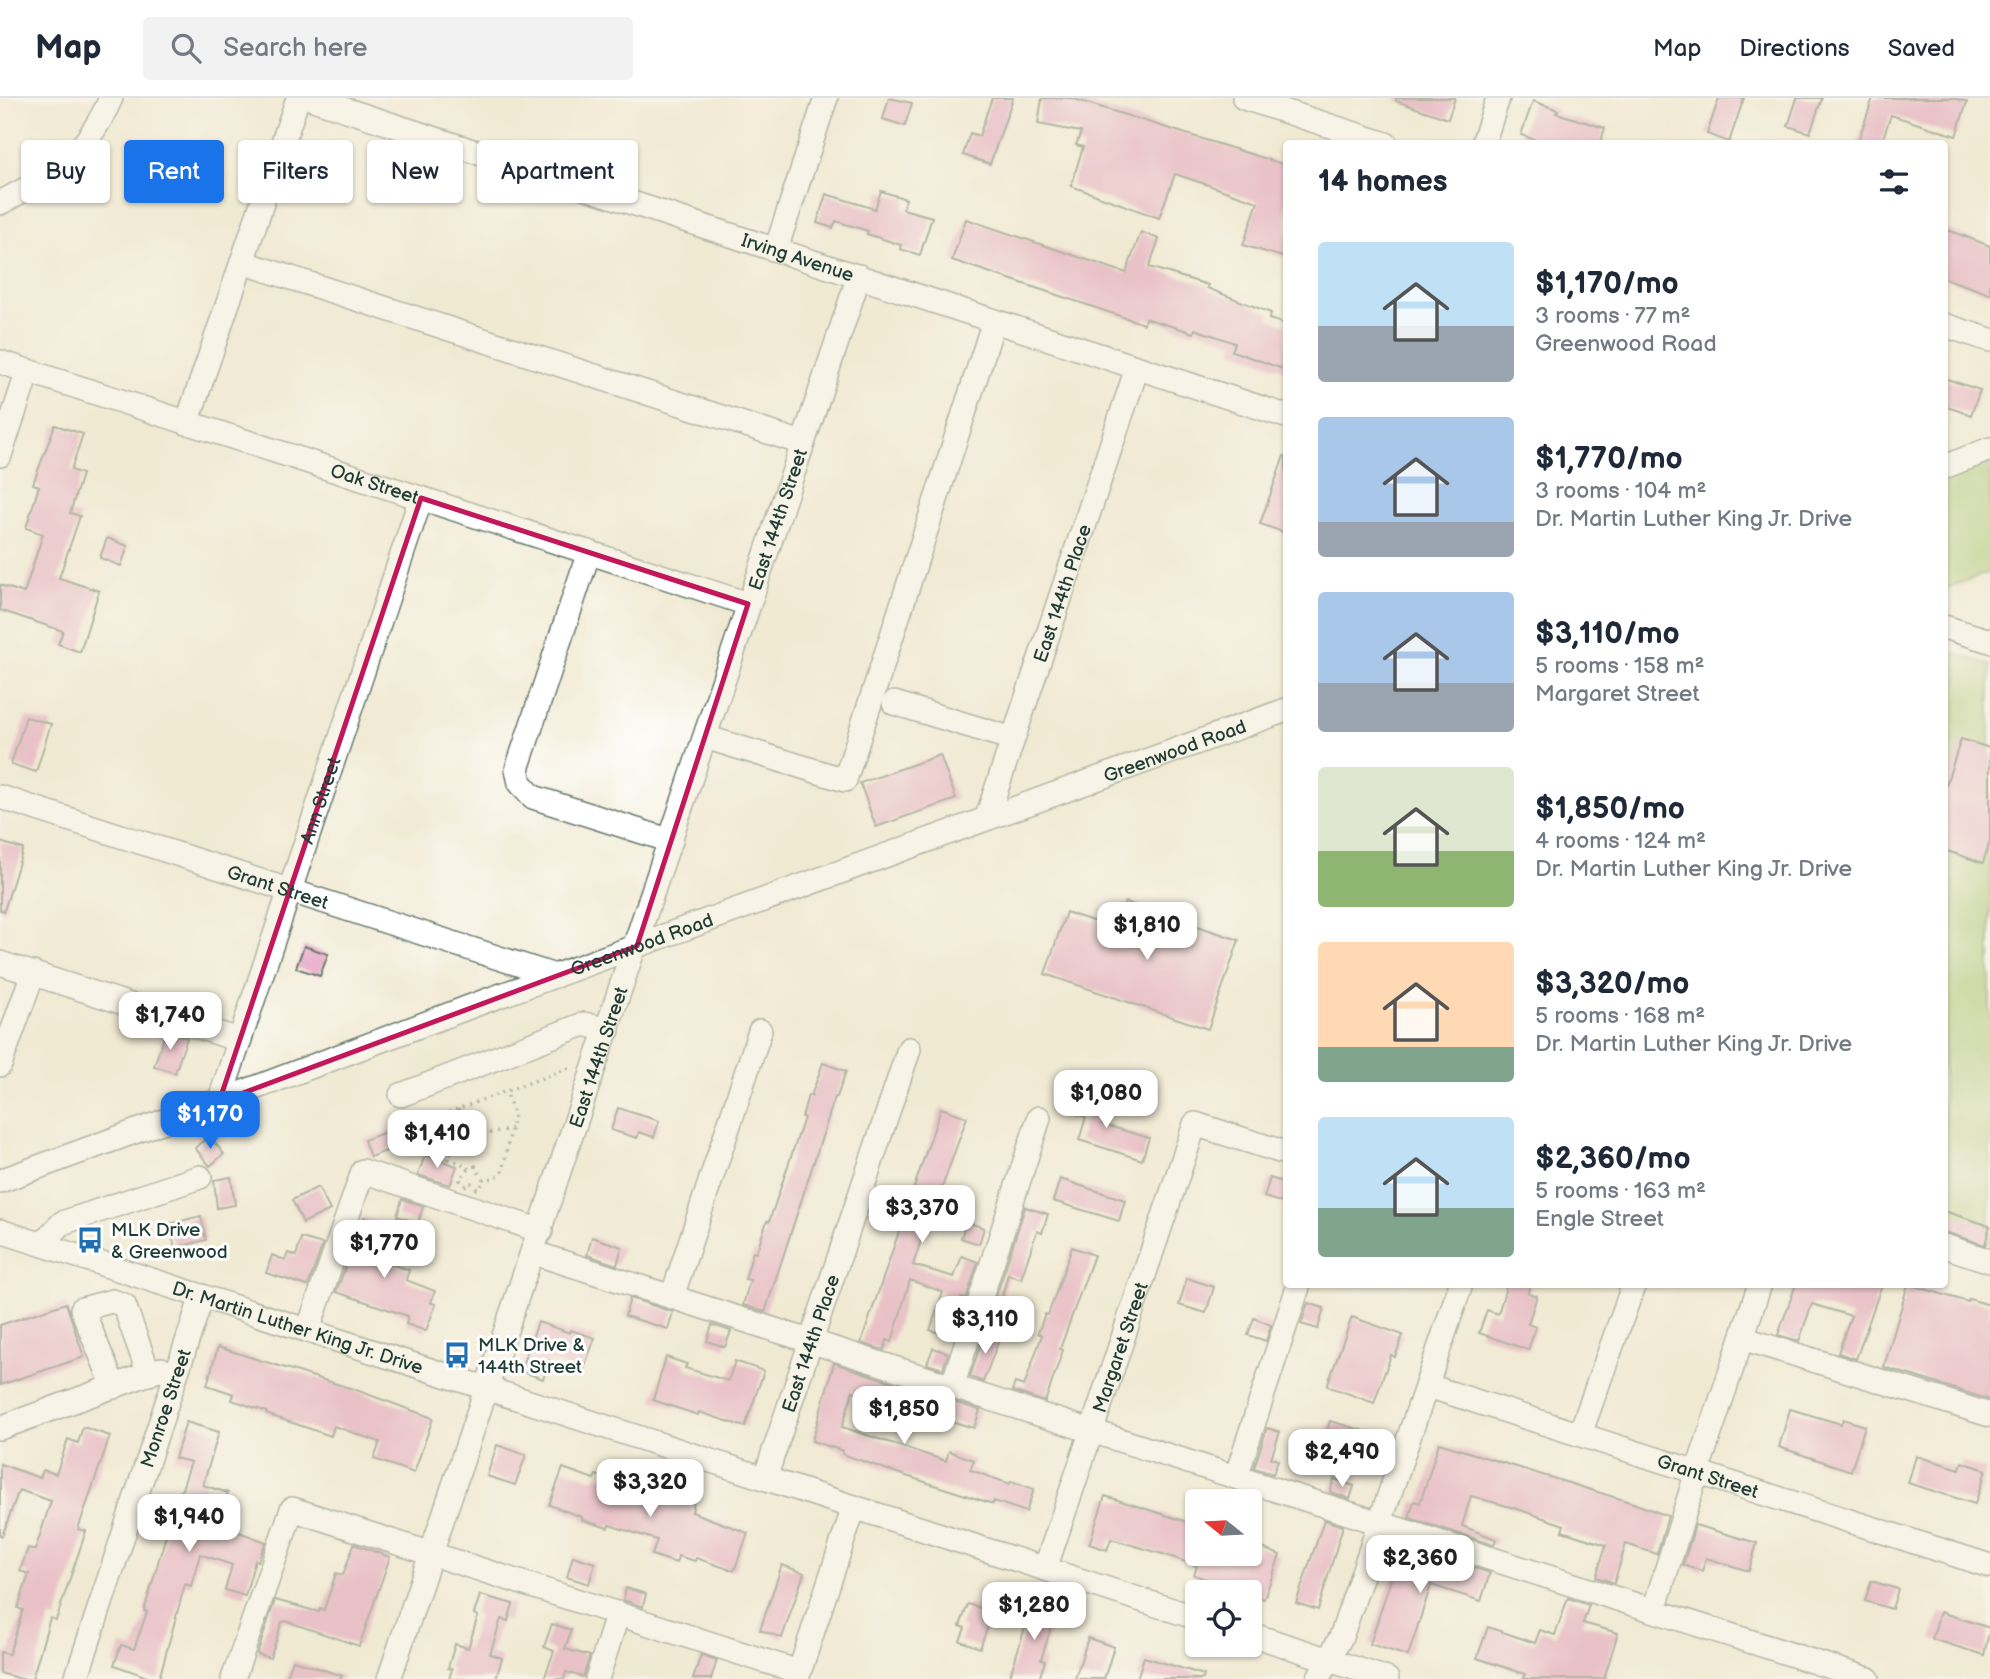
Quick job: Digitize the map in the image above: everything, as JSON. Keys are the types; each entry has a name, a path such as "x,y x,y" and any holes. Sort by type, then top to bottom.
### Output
{"street":[{"path":"0,203 60,169 80,151 95,132 111,98"},
{"path":"187,423 298,98"},
{"name":"Irving Avenue","path":"310,98 1283,415"},
{"path":"776,249 826,98"},
{"path":"1244,98 1374,140"},
{"path":"1484,140 1497,98"},
{"path":"242,262 803,443"},
{"name":"East 144th Street","path":"388,1679 534,1253 859,276"},
{"path":"705,737 845,780 994,321"},
{"path":"1948,326 1990,340"},
{"name":"Oak Street","path":"0,362 748,604"},
{"name":"East 144th Place","path":"987,817 1137,368"},
{"path":"0,455 28,372"},
{"path":"1948,465 1990,449"},
{"name":"Ann Street","path":"219,1101 421,498"},
{"path":"589,552 517,769 520,783 533,797 671,841"},
{"path":"1948,628 1990,642"},
{"path":"894,703 1013,739"},
{"name":"Greenwood Road","path":"0,1181 555,975 1283,711"},
{"name":"Grant Street","path":"0,797 555,975"},
{"path":"0,963 239,1040"},
{"path":"0,1065 33,973"},
{"path":"401,1095 584,1024 608,1030"},
{"path":"672,1297 760,1031"},
{"name":"East 144th Place","path":"765,1478 909,1049"},
{"path":"953,1387 1038,1118"},
{"name":"Margaret Street","path":"1045,1569 1195,1124 1283,1152"},
{"path":"308,1330 363,1171 541,1231"},
{"path":"42,1244 62,1223 200,1177"},
{"name":"Dr. Martin Luther King Jr. Drive","path":"0,1231 1185,1614"},
{"path":"1948,1247 1990,1261"},
{"path":"534,1253 1868,1679"},
{"path":"1236,1477 1298,1288"},
{"path":"1323,1669 1341,1637 1460,1288"},
{"path":"1580,1434 1633,1288"},
{"path":"1654,1611 1759,1288"},
{"name":"Monroe Street","path":"76,1679 202,1296"},
{"path":"114,1387 82,1309 112,1301 124,1305 149,1374"},
{"path":"1742,1338 1990,1415"},
{"path":"0,1428 179,1363"},
{"name":"Grant Street","path":"1428,1386 1990,1566"},
{"path":"233,1679 292,1509 618,1613 798,1675 854,1507"},
{"path":"597,1679 618,1613"},
{"path":"1262,1640 1323,1669 1387,1679"}],"path":[{"path":"469,1169 461,1163 429,1154 430,1148 421,1141 416,1124 580,1063"},
{"path":"484,1179 495,1178 502,1173 514,1115 506,1091"},
{"path":"458,1108 469,1135 479,1137 493,1131 502,1133 511,1128"},
{"path":"447,1160 453,1150 469,1135"},
{"path":"475,1167 484,1179 477,1189 471,1184 462,1184 462,1176 475,1167"}],"highlighted area":[{"path":"421,498 748,604 637,946 219,1102"}],"green space":[{"path":"1990,452 1990,572 1948,588 1948,468"},
{"path":"1948,651 1990,665 1990,1243 1948,1229"}],"building":[{"path":"889,98 912,103 905,126 883,119"},
{"path":"992,98 1013,98 990,164 963,155 970,133 979,136"},
{"path":"1042,98 1071,98 1283,164 1283,257 1243,245 1258,202 1202,183 1175,174 1159,218 1071,186 1083,147 1076,145 1081,132 1038,124"},
{"path":"1396,98 1455,98 1448,119 1396,101"},
{"path":"1719,98 1744,98 1730,140 1707,134"},
{"path":"1797,98 1822,98 1810,133 1788,126"},
{"path":"1873,98 1954,98 1967,102 1956,136 1891,115 1882,140 1858,140"},
{"path":"1533,101 1558,110 1556,113 1605,128 1601,140 1535,140 1521,135"},
{"path":"881,191 906,199 903,209 932,217 920,255 900,249 901,245 867,234 868,231 836,221 833,228 817,223 826,194 875,209"},
{"path":"966,219 1126,273 1141,232 1159,239 1149,267 1208,285 1207,288 1271,313 1269,319 1283,323 1283,369 1232,351 1235,343 1195,329 1194,333 1145,318 1144,324 952,260"},
{"path":"1948,230 1990,246 1990,294 1948,279"},
{"path":"1948,379 1980,390 1971,415 1948,407"},
{"path":"55,425 83,434 71,470 82,474 70,513 80,516 59,578 99,591 80,652 58,644 63,631 0,610 0,585 24,593 43,534 26,528 39,486 33,484"},
{"path":"1283,459 1283,532 1260,524"},
{"path":"107,538 128,546 121,566 100,558"},
{"path":"26,717 51,724 36,772 11,764"},
{"path":"1961,739 1990,748 1990,841 1983,863 1948,851 1948,779"},
{"path":"940,755 956,799 876,827 860,783"},
{"path":"0,842 23,849 4,911 0,910"},
{"path":"1125,902 1239,940 1208,1029 1045,974 1066,912 1116,929"},
{"path":"304,946 328,954 320,976 296,968"},
{"path":"166,1031 187,1038 175,1073 154,1066"},
{"path":"823,1063 846,1071 835,1097 765,1312 743,1305 750,1280 745,1279 753,1252 756,1253 767,1221 769,1222 804,1118 802,1117 808,1095 811,1096"},
{"path":"1073,1095 1108,1106 1102,1124 1149,1138 1142,1160 1079,1140 1086,1117 1067,1111"},
{"path":"618,1108 659,1121 654,1137 639,1132 637,1138 611,1130"},
{"path":"941,1108 967,1117 939,1196 936,1194 913,1265 954,1277 962,1256 978,1262 966,1299 961,1298 948,1336 930,1330 943,1292 910,1280 892,1342 887,1340 884,1350 861,1343"},
{"path":"405,1125 411,1142 370,1157 364,1140"},
{"path":"209,1136 224,1154 210,1166 195,1148"},
{"path":"425,1155 457,1166 450,1185 418,1175"},
{"path":"231,1177 235,1205 217,1208 214,1180"},
{"path":"1270,1178 1283,1182 1283,1203 1264,1197"},
{"path":"1060,1179 1125,1200 1119,1221 1053,1201"},
{"path":"318,1187 330,1210 303,1223 292,1200"},
{"path":"402,1199 423,1206 418,1223 397,1216"},
{"path":"1025,1207 1048,1214 1042,1233 1037,1231 1021,1279 1008,1274 999,1308 993,1306"},
{"path":"1948,1212 1990,1226 1985,1245 1948,1233"},
{"path":"201,1216 206,1240 175,1248 169,1224"},
{"path":"364,1217 387,1225 376,1259 409,1270 406,1280 435,1291 431,1303 436,1304 426,1331 406,1324 408,1316 336,1292"},
{"path":"966,1222 984,1228 979,1244 961,1238"},
{"path":"592,1237 622,1247 617,1265 587,1255"},
{"path":"301,1238 323,1244 308,1286 266,1273 272,1255 285,1260 288,1253 296,1256"},
{"path":"1072,1247 1094,1255 1060,1349 1063,1350 1045,1402 1012,1391 1015,1383 1024,1386 1042,1335 1038,1333 1045,1314 1048,1315"},
{"path":"1187,1278 1214,1287 1206,1313 1179,1305"},
{"path":"1506,1288 1529,1288 1528,1293 1537,1296 1528,1324 1536,1327 1528,1350 1479,1333 1487,1310 1498,1314"},
{"path":"1795,1288 1881,1288 1856,1359 1838,1353 1851,1316 1812,1304 1799,1341 1778,1335"},
{"path":"1907,1288 1921,1288 1968,1302 1969,1299 1990,1305 1990,1400 1884,1367"},
{"path":"630,1298 673,1312 668,1329 625,1316"},
{"path":"66,1303 84,1357 0,1385 0,1325"},
{"path":"1308,1303 1324,1308 1318,1329 1301,1324"},
{"path":"1352,1317 1403,1335 1395,1357 1391,1355 1374,1403 1327,1386"},
{"path":"1254,1318 1271,1325 1266,1341 1248,1335"},
{"path":"538,1322 595,1338 582,1373 549,1361 543,1379 520,1371"},
{"path":"712,1325 731,1331 725,1347 707,1341"},
{"path":"985,1331 1000,1337 983,1382 970,1377"},
{"path":"218,1347 356,1390 433,1418 414,1473 374,1459 380,1442 334,1426 331,1436 266,1414 267,1412 232,1400 234,1394 207,1385"},
{"path":"933,1348 948,1353 943,1369 927,1364"},
{"path":"666,1357 687,1364 685,1368 728,1381 735,1361 764,1371 745,1427 653,1400"},
{"path":"834,1363 895,1383 889,1403 853,1391 842,1427 946,1461 949,1451 974,1460 970,1470 1034,1489 1026,1512 894,1472 812,1441"},
{"path":"941,1398 980,1410 974,1428 934,1416"},
{"path":"1790,1409 1841,1424 1843,1419 1865,1426 1851,1471 1779,1447"},
{"path":"1330,1421 1371,1433 1363,1459 1322,1446"},
{"path":"186,1422 219,1432 203,1485 228,1493 217,1524 266,1542 258,1561 255,1560 245,1596 225,1590 232,1565 200,1554 191,1586 185,1584 159,1679 153,1679 114,1665 121,1645 134,1649 147,1612 144,1611 164,1542 191,1462 175,1458"},
{"path":"83,1427 110,1436 78,1529 86,1531 56,1620 50,1618 32,1679 0,1673 0,1652 9,1654 23,1610 18,1608 29,1574 20,1571 28,1548 35,1550 51,1501 19,1490 2,1536 0,1535 0,1464 40,1478 43,1470 56,1474 68,1439 78,1443"},
{"path":"1267,1428 1280,1432 1271,1458 1278,1460 1273,1474 1254,1468"},
{"path":"1439,1443 1668,1516 1657,1554 1626,1544 1614,1583 1596,1577 1606,1545 1562,1531 1564,1525 1514,1508 1471,1496 1462,1526 1496,1539 1494,1545 1409,1518 1414,1501 1420,1503"},
{"path":"497,1445 526,1455 515,1485 487,1476"},
{"path":"1916,1456 1960,1469 1962,1462 1986,1470 1975,1504 1908,1483"},
{"path":"563,1468 594,1479 596,1475 670,1499 671,1495 694,1502 692,1512 748,1533 734,1571 696,1558 695,1561 678,1556 676,1563 652,1555 657,1540 609,1525 608,1528 582,1520 582,1517 549,1505"},
{"path":"1334,1479 1354,1486 1350,1499 1330,1492"},
{"path":"1105,1496 1185,1521 1185,1562 1111,1539 1107,1550 1089,1544"},
{"path":"1324,1520 1343,1526 1318,1610 1296,1603"},
{"path":"1695,1525 1757,1543 1749,1571 1706,1558 1702,1571 1683,1565"},
{"path":"354,1544 390,1557 359,1646 286,1621 282,1622 270,1658 257,1654 275,1600 319,1612 320,1608 324,1610 336,1573 343,1575"},
{"path":"1402,1545 1490,1573 1481,1601 1431,1585 1408,1656 1370,1644"},
{"path":"1262,1548 1280,1555 1264,1599 1262,1580 1209,1580 1194,1575 1197,1566 1262,1566"},
{"path":"573,1556 595,1563 589,1584 567,1577"},
{"path":"782,1565 804,1573 782,1638 760,1630"},
{"path":"1871,1581 1898,1589 1892,1609 1865,1601"},
{"path":"626,1588 646,1594 643,1607 623,1600"},
{"path":"480,1595 513,1604 508,1621 501,1619 490,1654 502,1658 496,1679 449,1679 452,1669 448,1668 455,1644 468,1648 478,1616 474,1614"},
{"path":"1568,1598 1589,1605 1583,1623 1618,1633 1604,1679 1523,1679 1525,1674 1477,1658 1488,1627 1535,1643 1540,1630 1555,1635"},
{"path":"1034,1599 1057,1607 1041,1660 1045,1661 1039,1679 1009,1679"},
{"path":"968,1604 993,1612 980,1648 960,1641 965,1628 960,1626"},
{"path":"1940,1612 1990,1628 1984,1655 1932,1639"},
{"path":"552,1624 571,1630 565,1649 590,1656 583,1677 566,1672 564,1679 544,1679 554,1651 544,1647"},
{"path":"1088,1638 1114,1647 1104,1679 1075,1679"},
{"path":"701,1655 717,1660 711,1679 693,1679"},
{"path":"1144,1657 1204,1675 1203,1679 1137,1679"},
{"path":"293,1660 342,1676 341,1679 286,1679"}],"place":[{"name":"MLK Drive & Greenwood","path":"90,1240"},
{"name":"MLK Drive & 144th Street","path":"457,1355"}]}
